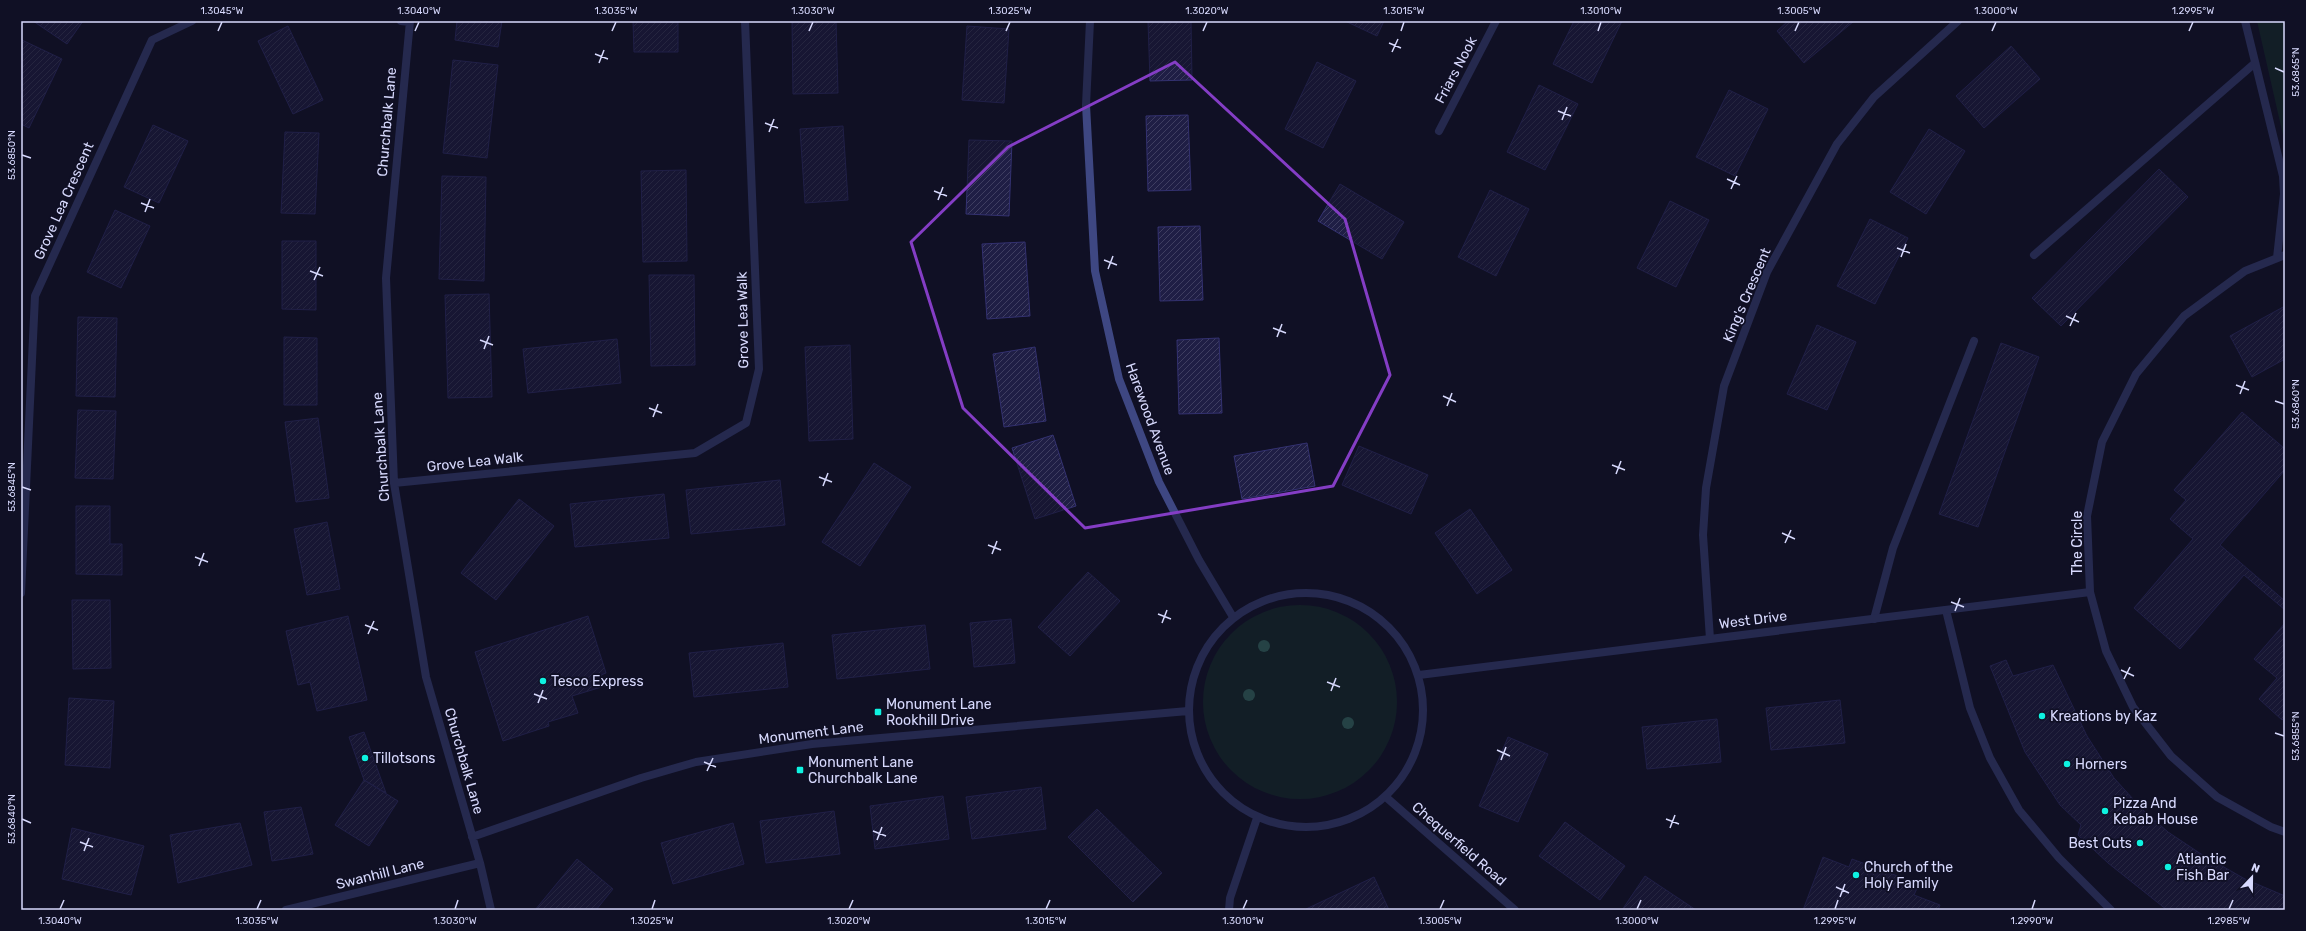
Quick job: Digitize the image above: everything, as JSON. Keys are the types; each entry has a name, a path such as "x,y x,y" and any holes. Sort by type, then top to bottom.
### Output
{"street":[{"name":"Grove Lea Crescent","path":"21,594 35,296 152,40 192,21"},
{"path":"401,21 410,21"},
{"name":"Churchbalk Lane","path":"410,21 386,278 394,483 426,677 480,863 491,910"},
{"name":"Grove Lea Walk","path":"394,483 696,453 746,423 759,369 745,21"},
{"name":"Harewood Avenue","path":"1090,21 1086,105 1095,271 1119,379 1159,482 1199,560 1233,617"},
{"name":"Friars Nook","path":"1439,130 1496,21"},
{"name":"King's Crescent","path":"1710,639 1703,535 1706,488 1724,386 1767,272 1837,144 1874,97 1958,21"},
{"path":"2245,21 2282,176 2284,194 2277,258"},
{"path":"2034,255 2255,62"},
{"name":"The Circle","path":"2285,255 2246,270 2184,316 2136,374 2102,442 2087,516 2090,592 2106,651 2130,700 2171,756 2218,797 2271,827 2285,832"},
{"path":"1874,618 1893,548 1974,341"},
{"path":"1304,592 1341,597 1375,614 1402,640 1419,675 1425,707 1421,740 1408,772 1387,798 1358,817 1325,827 1290,827 1257,818 1229,800 1207,774 1193,744 1188,711 1193,676 1209,643 1233,617 1266,599 1304,592"},
{"name":"West Drive","path":"1419,675 2090,592"},
{"path":"1946,610 1970,708 1990,758 2019,810 2059,858 2111,910"},
{"name":"Monument Lane","path":"472,837 641,778 696,762 812,744 1188,711"},
{"name":"Chequerfield Road","path":"1387,798 1515,910"},
{"path":"1229,910 1230,898 1257,818"},
{"name":"Swanhill Lane","path":"286,910 480,863"}],"highlighted area":[{"path":"1175,62 1345,219 1390,375 1333,486 1085,528 963,408 911,242 1008,147"}],"green space":[{"path":"2257,21 2285,21 2285,144"},
{"path":"1290,605 1310,605 1328,609 1346,616 1369,633 1381,648 1390,665 1397,692 1397,712 1390,739 1381,756 1369,771 1354,783 1337,792 1310,799 1290,799 1272,795 1254,788 1238,777 1225,764 1214,748 1207,730 1203,712 1203,692 1207,674 1214,656 1225,640 1238,627 1254,616 1272,609"}],"building":[{"path":"33,21 83,21 67,44"},
{"path":"457,21 502,21 498,47 455,40"},
{"path":"633,21 678,21 678,52 634,52"},
{"path":"792,21 836,21 838,93 793,94"},
{"path":"1148,21 1191,21 1192,80 1150,81"},
{"path":"1345,21 1384,21 1377,36"},
{"path":"1574,21 1622,21 1592,83 1553,64"},
{"path":"1788,21 1854,21 1804,63 1777,31"},
{"path":"288,26 323,100 293,114 258,41"},
{"path":"967,26 1009,29 1004,103 962,100"},
{"path":"22,40 62,59 29,128 21,124"},
{"path":"2011,46 2040,79 1984,128 1956,96"},
{"path":"453,60 498,65 487,158 443,153"},
{"path":"1317,62 1356,81 1323,148 1285,129"},
{"path":"1539,85 1578,104 1545,170 1507,152"},
{"path":"1729,90 1768,109 1735,176 1696,157"},
{"path":"1188,115 1191,190 1148,191 1146,116"},
{"path":"153,125 188,141 159,203 124,187"},
{"path":"843,126 848,200 805,203 800,129"},
{"path":"1929,129 1965,151 1926,214 1890,192"},
{"path":"285,132 319,133 315,214 281,213"},
{"path":"969,140 1012,141 1009,216 966,214"},
{"path":"2159,169 2188,197 2061,326 2032,298"},
{"path":"686,170 687,261 643,262 641,171"},
{"path":"442,176 486,177 484,281 439,279"},
{"path":"1340,184 1404,222 1382,259 1318,221"},
{"path":"1490,190 1529,209 1496,276 1458,257"},
{"path":"1670,201 1709,220 1676,287 1637,268"},
{"path":"115,210 150,226 121,288 87,272"},
{"path":"1870,219 1908,238 1875,304 1837,286"},
{"path":"1200,226 1203,300 1160,301 1158,227"},
{"path":"282,241 316,241 316,310 282,309"},
{"path":"1025,242 1030,316 987,319 982,244"},
{"path":"649,275 694,275 695,365 651,366"},
{"path":"489,294 492,397 448,398 445,295"},
{"path":"2285,306 2285,359 2252,377 2230,336"},
{"path":"78,317 117,318 115,397 76,396"},
{"path":"1817,325 1856,342 1827,410 1787,394"},
{"path":"284,337 317,338 317,405 284,405"},
{"path":"1219,338 1222,413 1179,414 1177,340"},
{"path":"617,339 621,383 528,393 523,349"},
{"path":"2001,343 2039,357 1978,527 1939,514"},
{"path":"850,345 853,439 809,441 805,347"},
{"path":"1035,347 1046,421 1004,427 993,354"},
{"path":"78,410 116,411 113,479 75,478"},
{"path":"2242,412 2285,449 2285,470 2220,545 2285,601 2285,610 2244,575 2180,649 2134,608 2193,539 2170,519 2186,500 2174,490"},
{"path":"318,418 329,498 296,502 285,422"},
{"path":"1053,435 1076,506 1035,519 1012,448"},
{"path":"1307,443 1315,486 1242,499 1234,456"},
{"path":"1359,446 1428,475 1411,514 1342,485"},
{"path":"874,463 911,487 860,566 822,542"},
{"path":"780,480 785,525 691,534 686,490"},
{"path":"664,494 669,538 575,547 570,504"},
{"path":"519,499 554,526 496,600 461,573"},
{"path":"76,506 110,506 110,544 122,544 122,575 76,574"},
{"path":"1470,509 1512,570 1477,594 1435,533"},
{"path":"327,522 340,589 307,595 294,529"},
{"path":"1088,572 1120,601 1070,656 1038,627"},
{"path":"72,600 110,600 111,668 73,669"},
{"path":"348,616 367,700 317,711 310,682 298,685 286,631"},
{"name":"Tesco Express","path":"588,616 606,673 601,675 605,686 572,696 578,713 548,722 549,726 503,741 475,652"},
{"path":"1011,619 1015,663 974,667 970,623"},
{"path":"2285,623 2285,717 2282,720 2259,699 2277,678 2254,659"},
{"path":"925,625 930,669 837,679 832,635"},
{"path":"783,643 788,687 694,697 689,653"},
{"path":"2006,660 2013,676 2053,665 2087,736 2114,778 2143,810 2168,832 2201,854 2245,879 2285,896 2285,910 2167,910 2108,863 2078,835 2081,825 2060,805 2025,752 1990,666"},
{"path":"69,698 114,701 110,768 65,765"},
{"path":"1840,700 1845,743 1771,750 1766,708"},
{"path":"1717,719 1721,762 1647,769 1642,727"},
{"name":"Tillotsons","path":"364,732 386,793 364,780 349,737"},
{"path":"1508,737 1548,754 1518,822 1479,806"},
{"path":"364,780 398,801 369,846 335,825"},
{"path":"1041,787 1046,829 972,839 966,797"},
{"path":"943,796 949,839 875,849 870,806"},
{"path":"301,807 313,854 272,861 264,812"},
{"path":"1097,809 1162,873 1133,902 1068,837"},
{"path":"834,811 840,854 766,863 760,821"},
{"path":"1565,822 1625,866 1600,900 1539,856"},
{"path":"240,823 252,865 178,883 170,835"},
{"path":"733,823 744,864 673,884 661,843"},
{"path":"72,828 144,846 131,895 62,879"},
{"name":"Church of the Holy Family","path":"1823,857 1849,867 1852,859 1919,884 1914,895 1940,905 1938,910 1803,910"},
{"path":"577,859 613,889 596,910 535,910"},
{"path":"1645,876 1696,910 1622,910"},
{"path":"1374,877 1389,910 1306,909"}],"place":[{"name":"Tesco Express","path":"543,681"},
{"name":"Monument Lane Rookhill Drive","path":"878,712"},
{"name":"Kreations by Kaz","path":"2042,716"},
{"name":"Tillotsons","path":"365,758"},
{"name":"Horners","path":"2067,764"},
{"name":"Monument Lane Churchbalk Lane","path":"800,770"},
{"name":"Pizza And Kebab House","path":"2105,811"},
{"name":"Best Cuts","path":"2140,843"},
{"name":"Atlantic Fish Bar","path":"2168,867"},
{"name":"Church of the Holy Family","path":"1856,875"}]}
